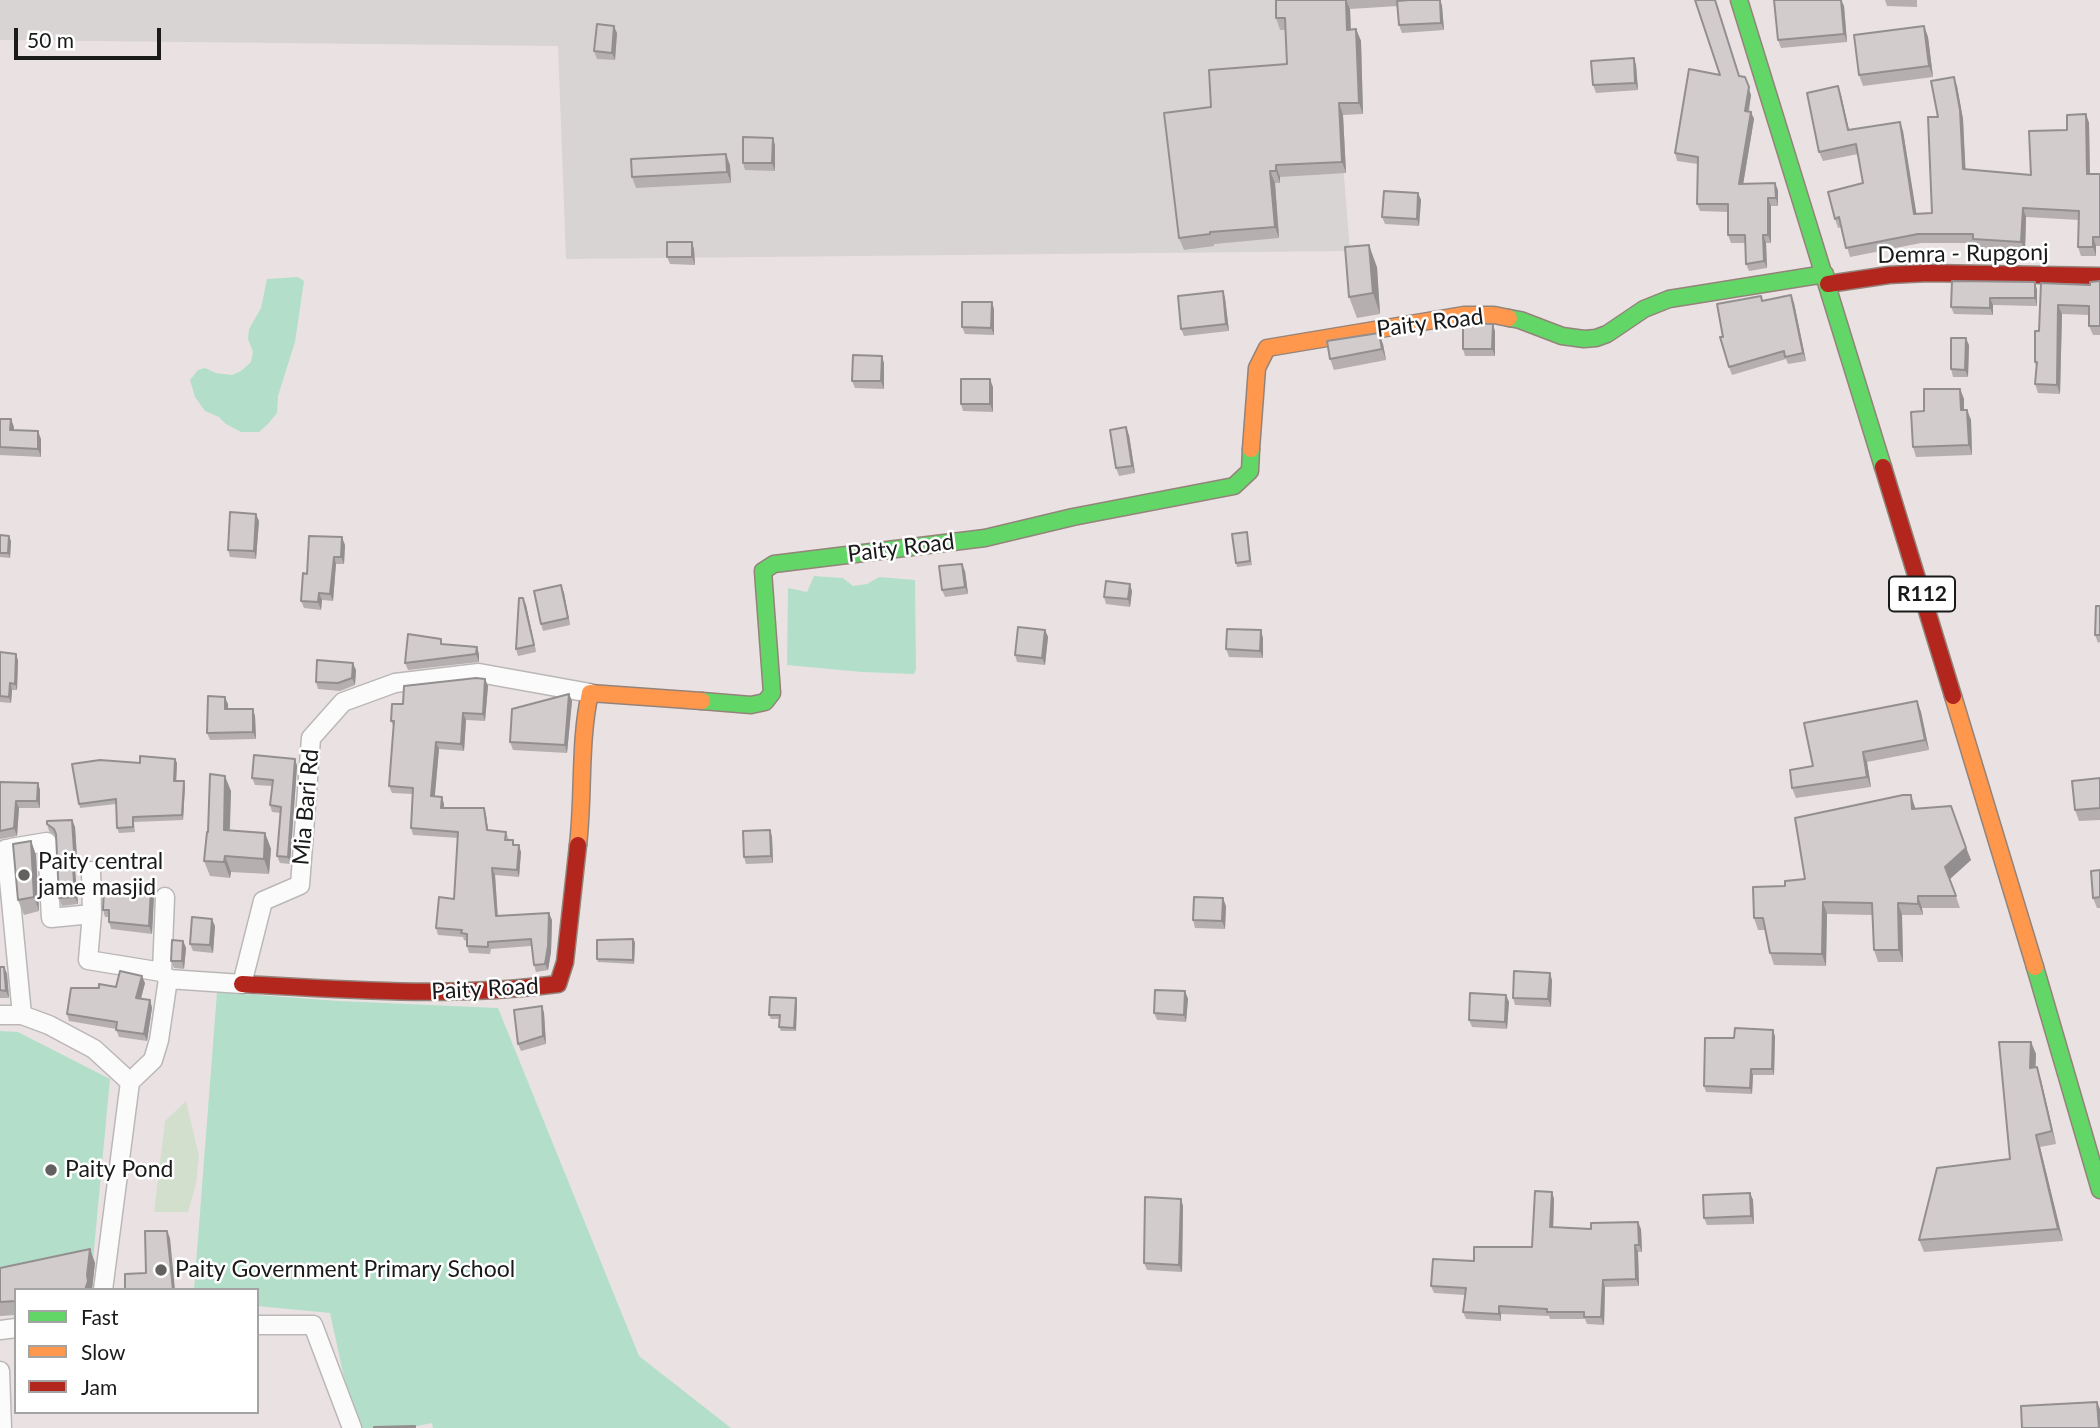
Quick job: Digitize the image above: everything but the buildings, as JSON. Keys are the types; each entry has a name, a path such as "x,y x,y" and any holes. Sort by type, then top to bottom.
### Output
{"street":[{"name":"R112","path":"1739,0 2065,1065 2100,1190"},
{"name":"Demra - Rupgonj","path":"1826,279 1928,273 2100,276"},
{"name":"Paity Road","path":"242,984 444,994 524,990 558,985 563,975 580,832 584,715 590,693 751,705 765,702 772,693 763,571 774,564 985,538 1073,517 1234,486 1250,471 1257,368 1267,348 1464,315 1494,315 1520,320 1562,336 1597,338 1644,309 1669,299 1826,279"},
{"name":"Mia Bari Rd","path":"242,984 263,901 300,885 312,738 343,702 395,682 479,673 590,693"},
{"path":"22,1015 3,849 47,842 51,918 92,914"},
{"path":"91,871 92,914 88,960 165,976 242,984"},
{"path":"103,1288 130,1082 153,1060 159,1040 165,976 164,897"},
{"path":"0,1015 22,1015 94,1049 130,1082"},
{"path":"259,1325 313,1325 352,1428"},
{"path":"0,1371 2,1428"}],"shaded area":[{"path":"0,0 1330,0 1350,251 566,259 558,46 0,40"},
{"path":"298,277 304,281 295,342 278,396 277,413 259,432 241,432 205,411 195,397 190,380 198,370 205,368 232,375 251,362 253,352 248,339 249,329 261,308 267,279"},
{"path":"814,576 843,578 853,586 867,584 879,577 915,580 914,674 787,665 788,588 807,592"},
{"path":"217,992 498,1008 639,1356 731,1428 433,1428 432,1423 407,1428 355,1428 330,1313 259,1306 259,1288 194,1288"},
{"name":"Paity Pond","path":"0,1031 18,1032 110,1079 93,1260 0,1279"},
{"path":"186,1101 199,1156 196,1184 188,1212 154,1212 165,1121"}],"traffic: fast":[{"path":"1739,0 1883,467"},
{"path":"1509,318 1562,336 1596,338 1607,334 1644,309 1669,299 1825,274"},
{"path":"702,701 751,705 765,702 772,693 763,571 774,564 985,538 1073,517 1234,486 1250,471 1251,449"},
{"path":"2035,967 2100,1190"}],"traffic: slow":[{"path":"1251,449 1257,368 1267,348 1464,315 1509,318"},
{"path":"578,845 584,730 590,693 702,701"},
{"path":"1953,696 2035,967"}],"traffic: jam":[{"path":"1828,284 1889,275 1928,273 2100,276"},
{"path":"1883,467 1953,696"},
{"path":"242,984 439,992 558,984 565,962 578,845"}],"place":[{"name":"Paity central jame masjid","path":"24,875"},
{"name":"Paity Pond","path":"51,1170"},
{"name":"Paity Government Primary School","path":"161,1270"}]}
